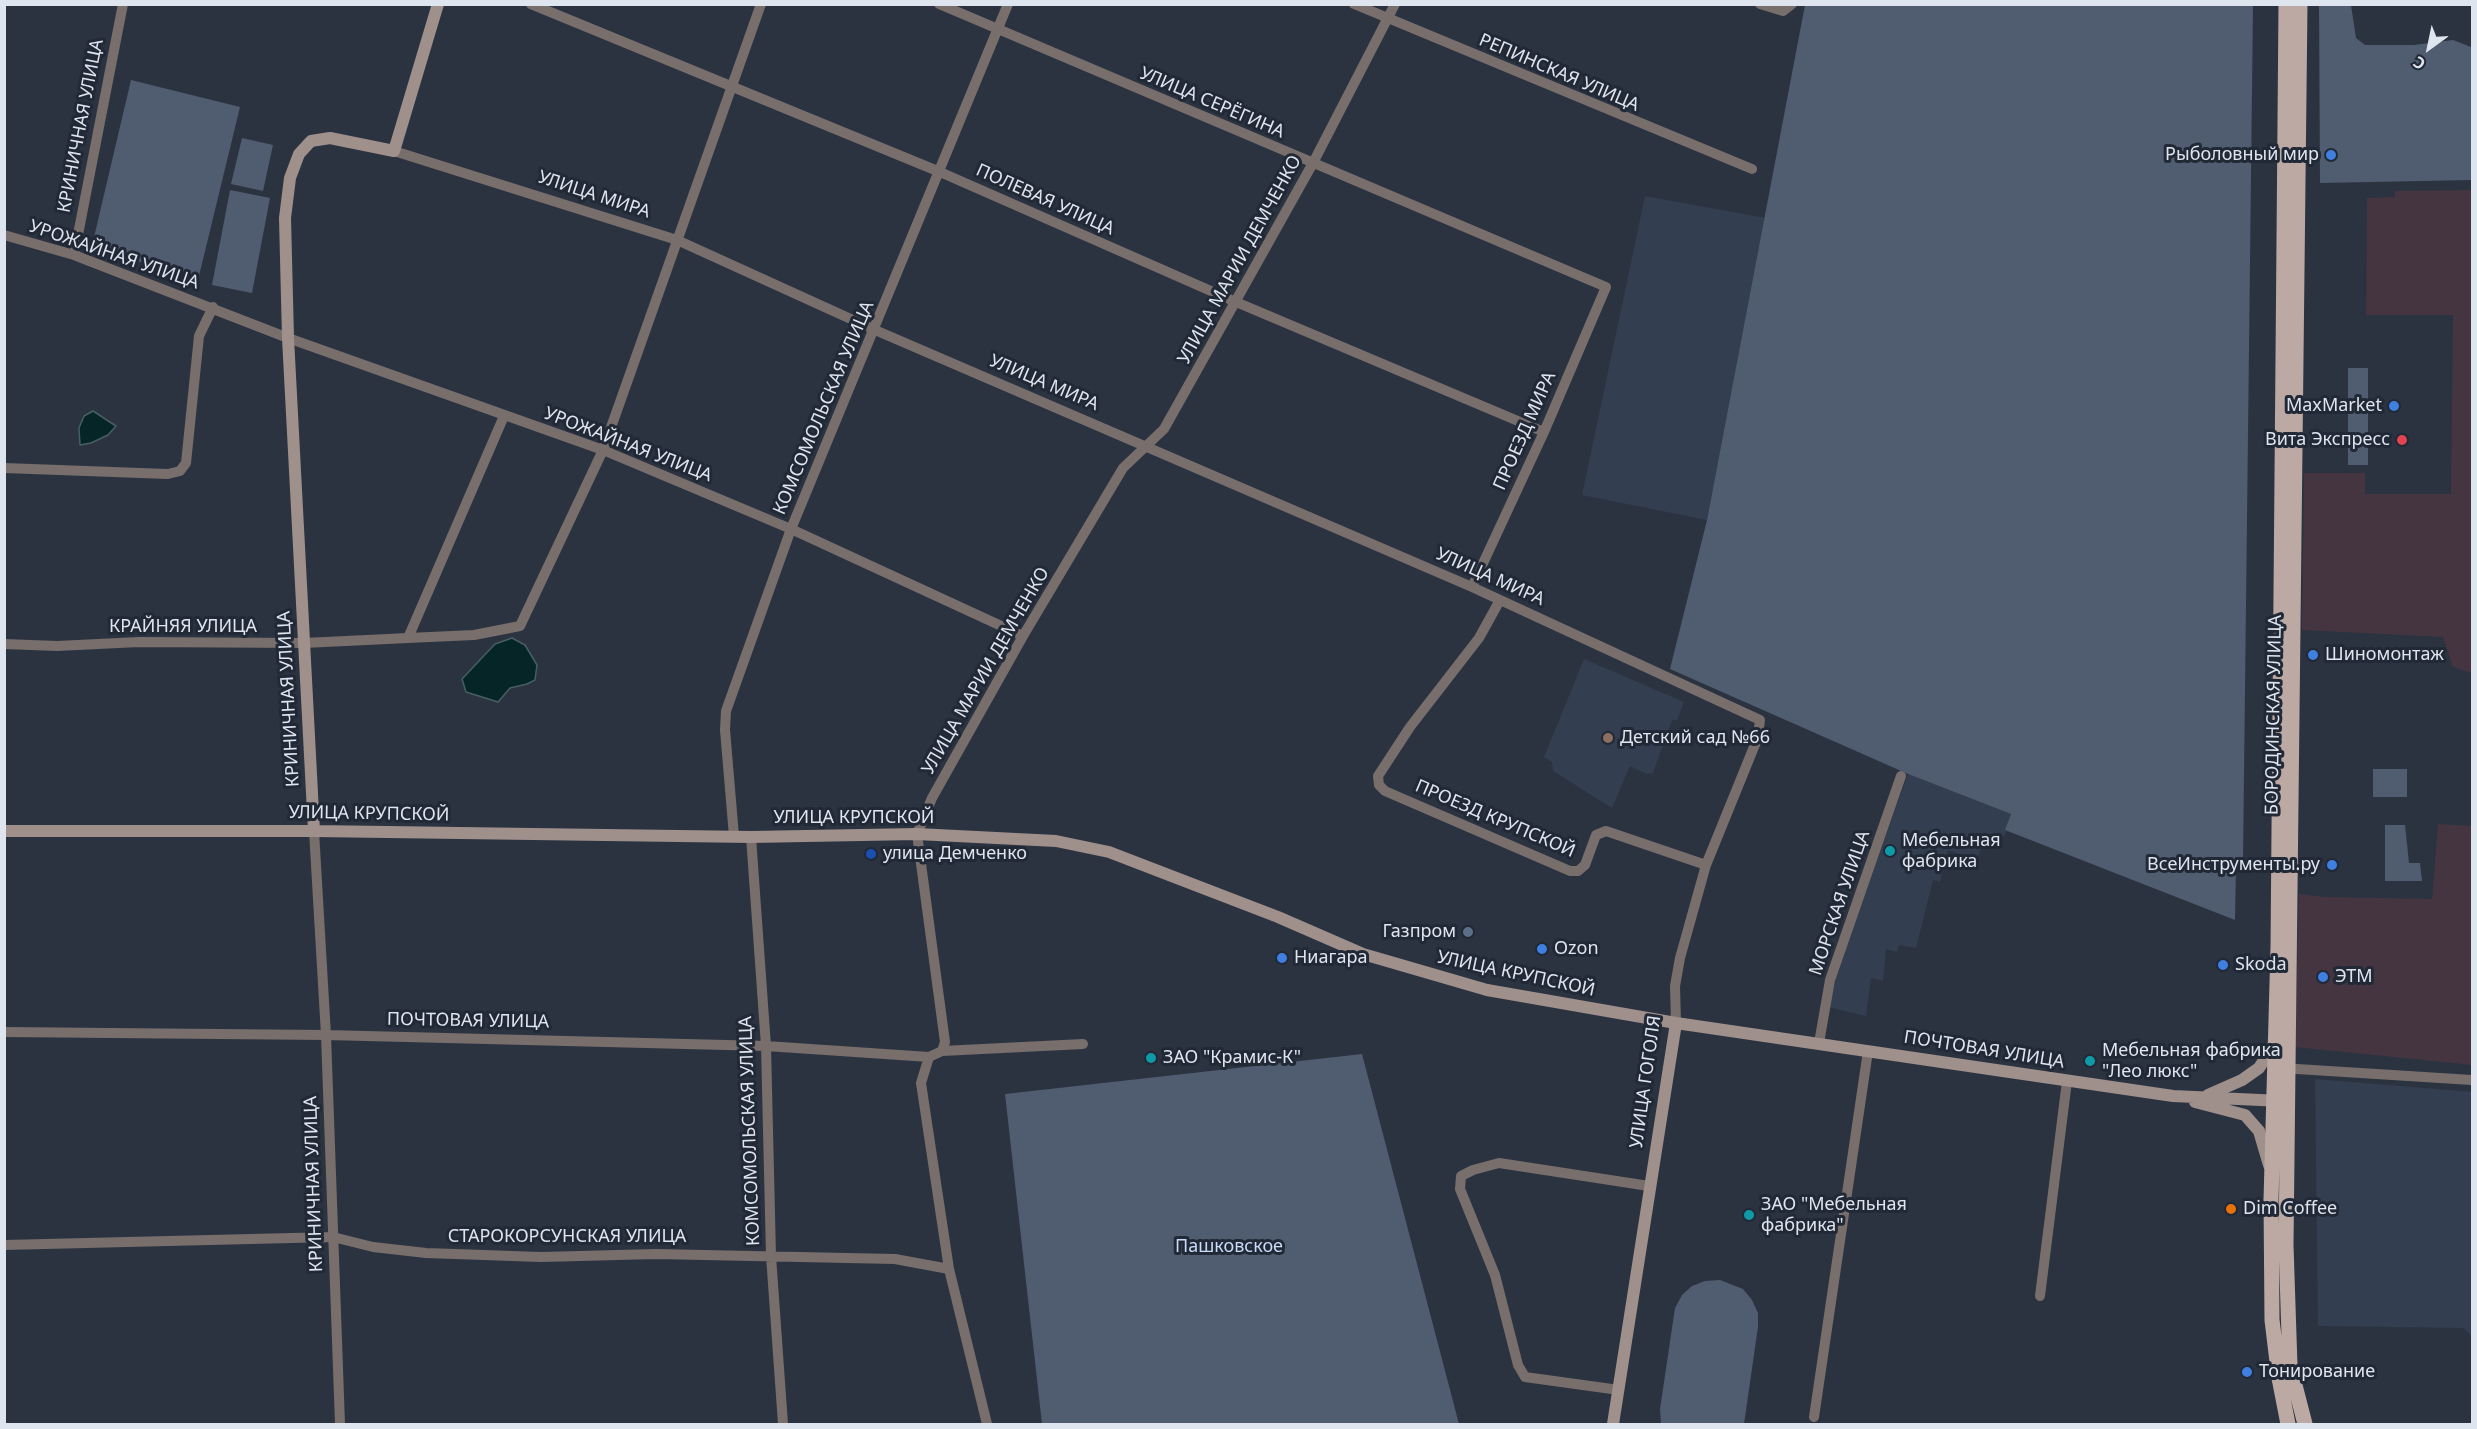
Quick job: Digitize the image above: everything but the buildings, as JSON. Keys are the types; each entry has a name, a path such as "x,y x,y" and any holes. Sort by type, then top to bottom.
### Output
{"main road":[{"name":"БОРОДИНСКАЯ УЛИЦА","path":"2282,1068 2276,1042 2286,4"},
{"name":"БОРОДИНСКАЯ УЛИЦА","path":"2288,1425 2278,1378 2271,1320 2271,1172 2282,1068 2300,4"},
{"name":"БОРОДИНСКАЯ УЛИЦА","path":"2280,1101 2290,1366 2305,1425"}],"street":[{"name":"КРИНИЧНАЯ УЛИЦА","path":"74,255 123,4"},
{"path":"394,151 438,4"},
{"name":"ПОЛЕВАЯ УЛИЦА","path":"531,4 731,84 940,172 1236,302 1544,432"},
{"path":"603,450 761,4"},
{"name":"УЛИЦА СЕРЁГИНА","path":"939,4 1606,287"},
{"name":"КОМСОМОЛЬСКАЯ УЛИЦА","path":"734,836 725,720 791,529 1008,4"},
{"name":"РЕПИНСКАЯ УЛИЦА","path":"1354,4 1752,169"},
{"name":"УЛИЦА МАРИИ ДЕМЧЕНКО","path":"917,834 932,798 1023,636 1124,467 1164,429 1313,163 1395,4"},
{"path":"1760,4 1783,11 1792,5"},
{"name":"УЛИЦА МИРА","path":"299,154 311,141 330,138 394,151 677,240 875,330 1472,587 1760,720"},
{"name":"КРИНИЧНАЯ УЛИЦА","path":"299,154 290,178 285,218 288,338 326,1035 340,1425"},
{"name":"УРОЖАЙНАЯ УЛИЦА","path":"4,235 74,255 288,338 603,450 791,529 1023,636"},
{"name":"ПРОЕЗД МИРА","path":"1472,587 1544,432 1606,287"},
{"name":"УРОЖАЙНАЯ УЛИЦА","path":"4,468 168,474 180,471 186,463 199,336 213,307"},
{"path":"408,638 504,416"},
{"name":"КРАЙНЯЯ УЛИЦА","path":"4,644 57,646 139,642 304,643 474,636 520,626 603,450"},
{"name":"ПРОЕЗД КРУПСКОЙ","path":"1500,600 1479,638 1410,727 1378,776 1379,785 1385,791 1570,871 1578,871 1585,865 1596,835 1606,831 1707,865"},
{"name":"УЛИЦА ГОГОЛЯ","path":"1613,1425 1676,1023 1675,986 1680,958 1707,865 1758,736 1760,720"},
{"name":"МОРСКАЯ УЛИЦА","path":"1819,1043 1830,980 1901,776"},
{"name":"УЛИЦА КРУПСКОЙ","path":"4,831 314,831 751,837 917,834 1056,841 1109,852 1278,916 1363,954 1456,983 1676,1023"},
{"path":"917,834 945,1042 942,1052"},
{"name":"КОМСОМОЛЬСКАЯ УЛИЦА","path":"751,837 765,1046 771,1256 783,1425"},
{"name":"ПОЧТОВАЯ УЛИЦА","path":"1676,1023 2174,1096 2280,1101"},
{"name":"ПОЧТОВАЯ УЛИЦА","path":"4,1032 326,1035 765,1046 929,1057"},
{"path":"2205,1097 2242,1080 2259,1068 2276,1042"},
{"path":"987,1425 949,1269 921,1083 929,1057 942,1052 1083,1044"},
{"path":"1814,1417 1868,1051"},
{"path":"2282,1068 2472,1080"},
{"path":"2040,1296 2067,1082"},
{"path":"2174,1096 2245,1115 2259,1131 2271,1172"},
{"path":"1619,1390 1525,1377 1518,1365 1495,1275 1460,1189 1461,1176 1500,1163 1649,1186"},
{"name":"СТАРОКОРСУНСКАЯ УЛИЦА","path":"4,1245 333,1237 373,1247 426,1253 541,1257 656,1254 895,1259 949,1269"}],"shaded area":[{"path":"2472,190 2472,673 2453,667 2443,637 2302,630 2304,473 2365,473 2365,494 2451,494 2453,315 2366,315 2367,198 2395,197 2395,191"},
{"path":"1645,196 1766,218 1707,520 1582,495"},
{"path":"93,411 116,426 108,435 91,443 80,445 79,428 84,416"},
{"path":"512,638 525,645 537,665 535,680 510,688 498,702 466,692 462,679 495,644"},
{"name":"Детский сад №66","path":"1584,659 1684,702 1677,720 1672,720 1653,773 1647,774 1630,766 1612,808 1553,771 1552,762 1544,757"},
{"path":"1908,774 2011,814 2004,837 1998,835 1995,844 1984,839 1977,861 1948,850 1940,882 1933,880 1916,948 1899,945 1897,952 1886,949 1883,981 1871,978 1866,1016 1828,1007 1841,961"},
{"path":"2438,824 2472,826 2472,1065 2295,1047 2299,894 2325,897 2432,899"},
{"path":"2315,1079 2472,1092 2472,1336 2463,1328 2318,1326"}],"green space":[{"path":"1805,5 2253,5 2243,861 2236,865 2235,920 2005,830 2011,814 1908,774 1670,669 1707,520"},
{"path":"2319,5 2351,5 2356,38 2365,45 2414,45 2453,40 2471,47 2472,180 2320,183"},
{"path":"131,80 240,107 199,276 91,250"},
{"path":"242,138 273,145 263,191 231,184"},
{"path":"230,190 270,198 252,293 212,285"},
{"path":"2348,368 2368,368 2368,465 2348,465"},
{"path":"2373,769 2407,769 2407,797 2373,797"},
{"path":"2385,825 2405,825 2409,863 2420,863 2422,881 2385,881"},
{"name":"Пашковское","path":"1362,1054 1459,1424 1042,1424 1005,1094"},
{"path":"1720,1280 1743,1289 1752,1300 1758,1313 1744,1424 1661,1424 1660,1409 1675,1308 1682,1295 1692,1286 1705,1281"}],"place":[{"name":"Рыболовный мир","path":"2331,155"},
{"name":"MaxMarket","path":"2394,406"},
{"name":"Вита Экспресс","path":"2402,440"},
{"name":"Шиномонтаж","path":"2313,655"},
{"name":"Детский сад №66","path":"1608,738"},
{"name":"Мебельная фабрика","path":"1890,851"},
{"name":"улица Демченко","path":"871,854"},
{"name":"ВсеИнструменты.ру","path":"2332,865"},
{"name":"Газпром","path":"1468,932"},
{"name":"Ozon","path":"1542,949"},
{"name":"Ниагара","path":"1282,958"},
{"name":"Skoda","path":"2223,965"},
{"name":"ЭТМ","path":"2323,977"},
{"name":"ЗАО \"Крамис-К\"","path":"1151,1058"},
{"name":"Мебельная фабрика \"Лео люкс\"","path":"2090,1061"},
{"name":"Dim Coffee","path":"2231,1209"},
{"name":"ЗАО \"Мебельная фабрика\"","path":"1749,1215"},
{"name":"Тонирование","path":"2247,1372"}]}
